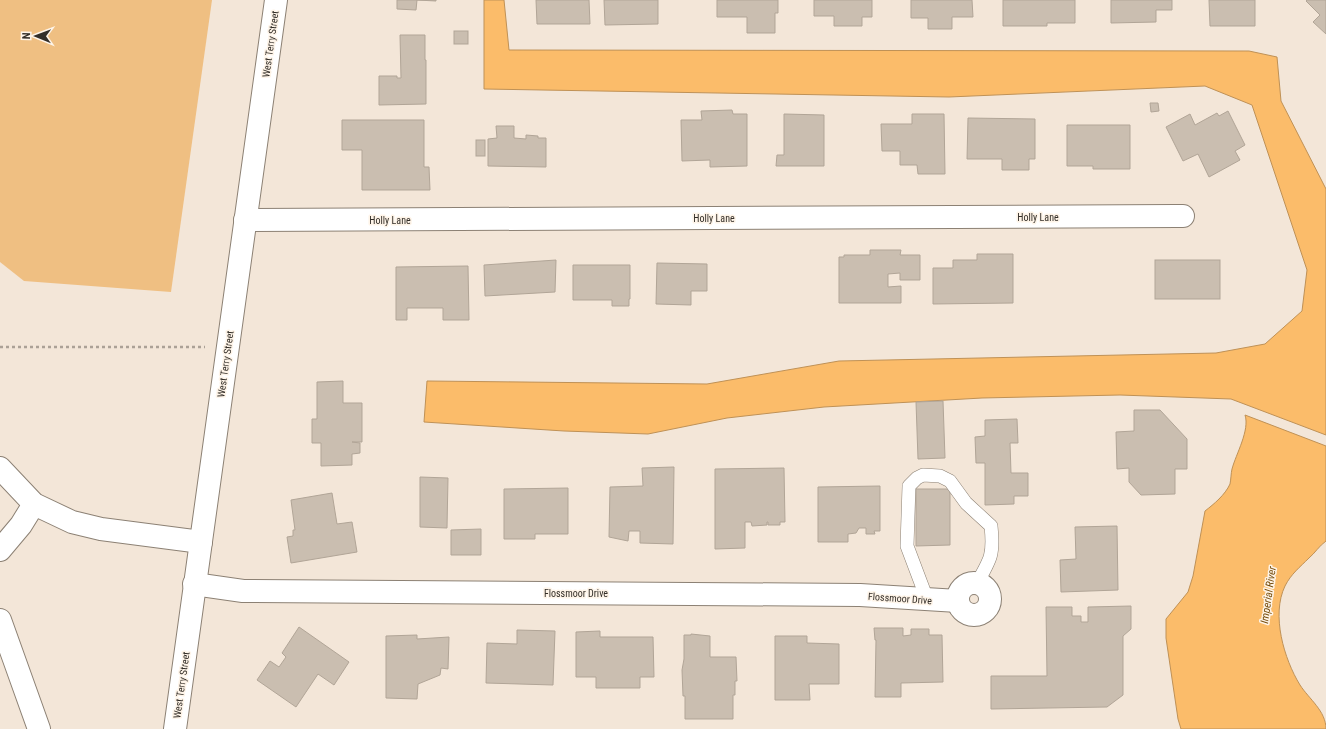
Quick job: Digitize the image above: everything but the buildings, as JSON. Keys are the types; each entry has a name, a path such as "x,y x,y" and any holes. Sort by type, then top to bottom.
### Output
{"street":[{"name":"West Terry Street","path":"175,729 276,0"},
{"name":"Holly Lane","path":"245,220 1183,216"},
{"path":"0,468 34,504 72,522 102,529 201,542"},
{"path":"0,550 21,525 34,504"},
{"name":"Flossmoor Drive","path":"194,584 242,591 860,595 958,601 960,606 968,614 974,616 984,612 990,603 990,592 985,586 978,583"},
{"path":"0,620 39,729"}],"lane":[{"path":"927,599 907,546 909,486 917,478 923,475 940,476 950,480 966,503 991,526 993,544 990,559 978,583"}],"path":[{"path":"0,347 228,347"}],"shaded area":[{"path":"0,0 212,0 171,292 24,281 0,262"}],"water":[{"path":"484,0 504,0 509,50 1249,51 1277,57 1281,101 1326,189 1326,435 1231,399 1120,395 982,398 824,407 727,418 648,434 564,431 424,422 427,381 707,384 839,361 1216,353 1265,344 1302,311 1307,270 1252,105 1205,86 949,97 484,89"},
{"name":"Imperial River","path":"1245,415 1326,446 1326,541 1296,571 1285,586 1279,610 1279,623 1281,637 1289,663 1300,685 1323,716 1326,729 1181,729 1178,719 1166,638 1166,619 1188,592 1193,576 1205,511 1222,496 1230,484 1232,469 1246,428"}]}
